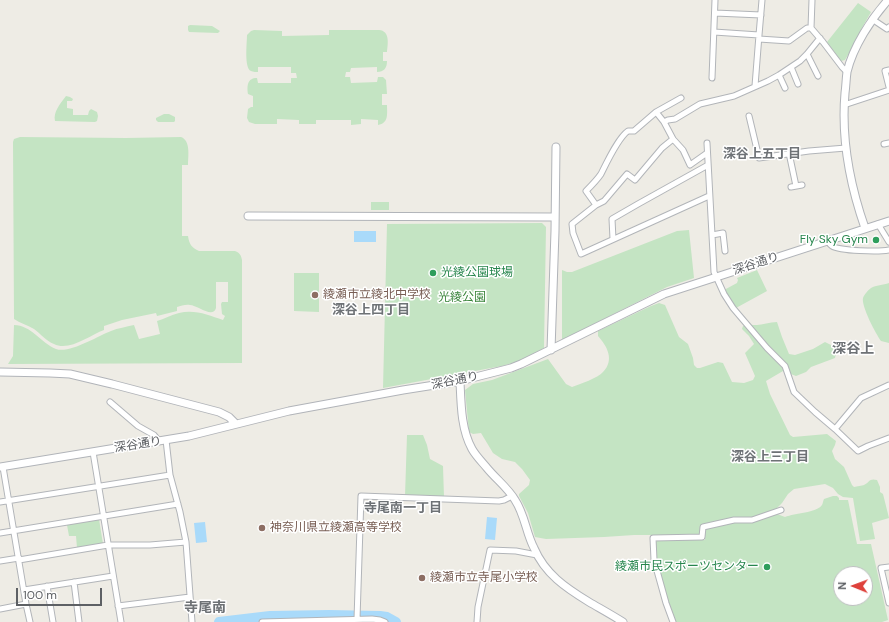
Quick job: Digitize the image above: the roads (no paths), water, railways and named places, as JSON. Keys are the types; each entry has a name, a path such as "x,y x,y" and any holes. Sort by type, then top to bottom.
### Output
{"street":[{"path":"712,78 715,0"},
{"path":"755,86 762,0"},
{"path":"812,0 811,28 847,72"},
{"path":"866,228 859,210 854,190 846,148 844,105 847,72 857,46 872,19 888,0"},
{"path":"715,13 761,15"},
{"path":"872,19 887,29 889,27"},
{"path":"714,32 789,41 807,28 811,28"},
{"path":"664,122 675,119 700,104 734,96 778,76 807,54 820,38"},
{"path":"807,54 818,76"},
{"path":"791,67 798,84"},
{"path":"889,70 884,71 889,87"},
{"path":"778,76 785,88"},
{"path":"844,105 889,90"},
{"path":"596,205 586,191 600,176 624,134 628,131 634,132 656,112 681,98"},
{"path":"656,112 664,122 673,139 683,150 690,165 707,153"},
{"path":"749,116 759,158 789,153 846,148"},
{"path":"673,139 662,148 635,180 627,174 604,201 596,205 572,224 573,232 581,254 709,196"},
{"path":"707,143 714,272 724,294 733,308 767,348 785,366 794,392 835,428 858,451 889,438"},
{"path":"551,350 556,147"},
{"path":"789,153 796,186"},
{"path":"613,239 612,219 708,165"},
{"path":"248,216 555,217"},
{"name":"深谷通り","path":"1,467 162,441 208,432 289,411 460,381 511,368 551,350 658,296 889,220"},
{"path":"878,224 889,242"},
{"path":"712,235 723,233 725,250"},
{"path":"828,241 833,247 840,249 874,252 889,250"},
{"path":"0,372 60,373 91,379 220,412 229,417 236,424"},
{"path":"460,381 462,418 468,439 476,455 505,487 519,507 537,555 548,571 569,589 623,622"},
{"path":"835,428 861,398 889,385"},
{"path":"110,402 138,426 162,441 186,542 192,622"},
{"path":"93,452 121,622"},
{"path":"1,467 30,622"},
{"path":"0,502 170,475"},
{"path":"357,617 361,496 499,501 512,496"},
{"path":"0,533 178,504"},
{"path":"673,622 654,560 653,538 702,537 703,527 734,520 752,520 781,510"},
{"path":"0,561 108,546 186,542"},
{"path":"476,622 490,550 516,551 537,555"},
{"path":"889,567 881,568 889,603"},
{"path":"24,590 113,576"},
{"path":"74,582 79,622"},
{"path":"47,586 53,622"},
{"path":"118,606 190,597"},
{"path":"0,609 26,604"},
{"path":"262,622 357,617 385,622"}],"water":[{"path":"354,231 376,231 376,242 354,242"},
{"path":"487,517 497,518 495,540 485,539"},
{"path":"205,522 207,542 196,543 194,523"}],"waterway":[{"path":"219,622 270,616 329,615 380,616 387,617 396,622"}],"place":[{"name":"Fly Sky Gym","path":"876,240"},
{"name":"光綾公園球場","path":"433,273"},
{"name":"綾瀬市立綾北中学校","path":"315,295"},
{"name":"神奈川県立綾瀬高等学校","path":"262,528"},
{"name":"綾瀬市民スポーツセンター","path":"767,567"},
{"name":"綾瀬市立寺尾小学校","path":"422,578"}],"district":[{"name":"深谷上五丁目","path":"762,155"},
{"name":"深谷上四丁目","path":"371,311"},
{"name":"深谷上","path":"853,349"},
{"name":"深谷上三丁目","path":"770,458"},
{"name":"寺尾南一丁目","path":"403,509"},
{"name":"寺尾南","path":"205,608"}],"park label":[{"name":"光綾公園","path":"462,298"}]}
